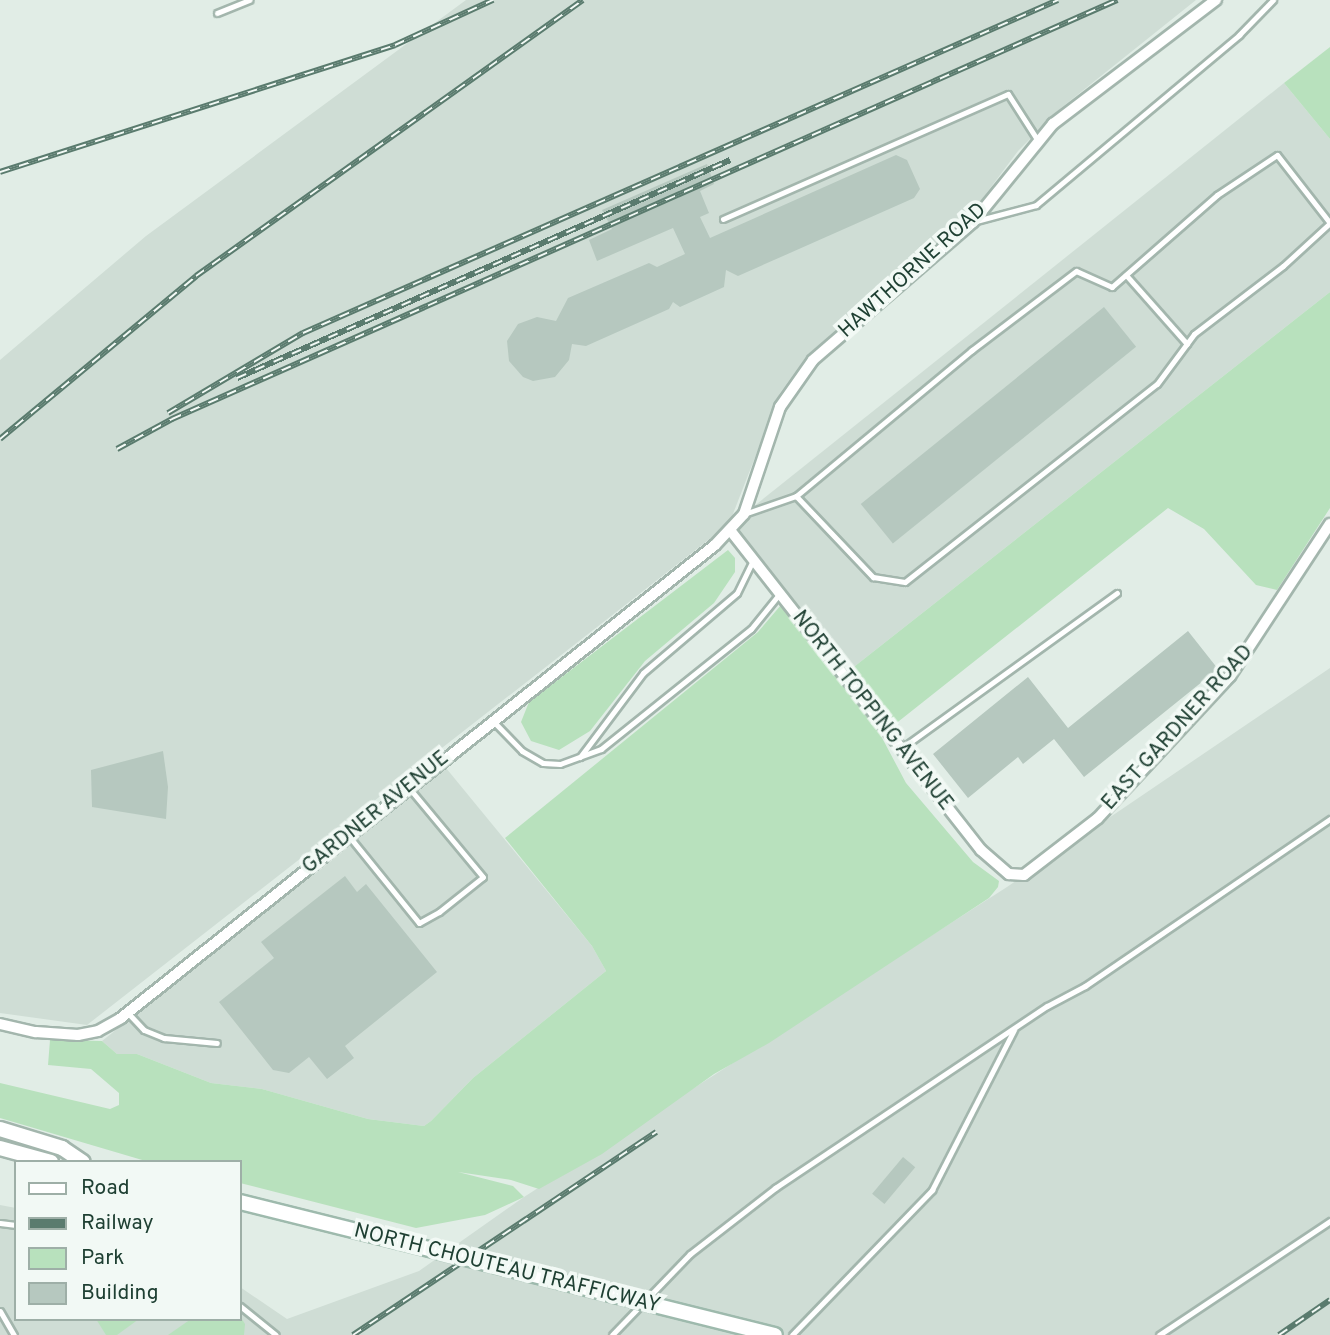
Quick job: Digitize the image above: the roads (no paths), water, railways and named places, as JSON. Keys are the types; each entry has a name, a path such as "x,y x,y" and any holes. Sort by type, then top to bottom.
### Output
{"main road":[{"path":"0,1129 62,1148 75,1160"},
{"path":"0,1148 44,1160"},
{"name":"NORTH CHOUTEAU TRAFFICWAY","path":"242,1202 775,1335"}],"street":[{"name":"HAWTHORNE ROAD","path":"730,530 744,514 769,436 797,378 973,222 1038,141 1073,107 1216,0"},
{"name":"EAST GARDNER ROAD","path":"1024,875 1098,818 1230,676 1330,524"},
{"name":"NORTH TOPPING AVENUE","path":"730,530 998,867 1009,874 1024,875"},
{"name":"GARDNER AVENUE","path":"0,1024 36,1032 78,1035 98,1031 128,1013 730,530"}],"lane":[{"path":"218,13 250,0"},
{"path":"973,222 1036,205 1239,35 1273,0"},
{"path":"723,219 1009,94 1038,141"},
{"path":"744,514 796,496 972,349 1076,271 1112,287 1217,195 1277,155 1330,223 1187,344 1157,384 905,582 873,577 796,496"},
{"path":"1126,275 1187,344"},
{"path":"580,757 643,673 737,593 754,560"},
{"path":"492,720 536,760 560,764 601,749 751,629 780,593"},
{"path":"902,748 1117,593"},
{"path":"348,835 419,923 439,912 483,877 408,786"},
{"path":"612,1335 666,1277 737,1216 1015,1028 1085,986 1330,819"},
{"path":"128,1013 144,1030 164,1038 217,1043"},
{"path":"792,1335 932,1190 1015,1028"},
{"path":"1159,1335 1330,1221"},
{"path":"242,1308 276,1335"},
{"path":"0,1311 14,1335"}],"railway":[{"path":"0,172 395,45 493,0"},
{"path":"0,439 196,276 583,0"},
{"path":"168,413 303,333 1058,0"},
{"path":"117,449 172,419 1117,0"},
{"path":"237,378 730,160"},
{"path":"353,1335 656,1132"},
{"path":"1279,1335 1330,1300"}]}
